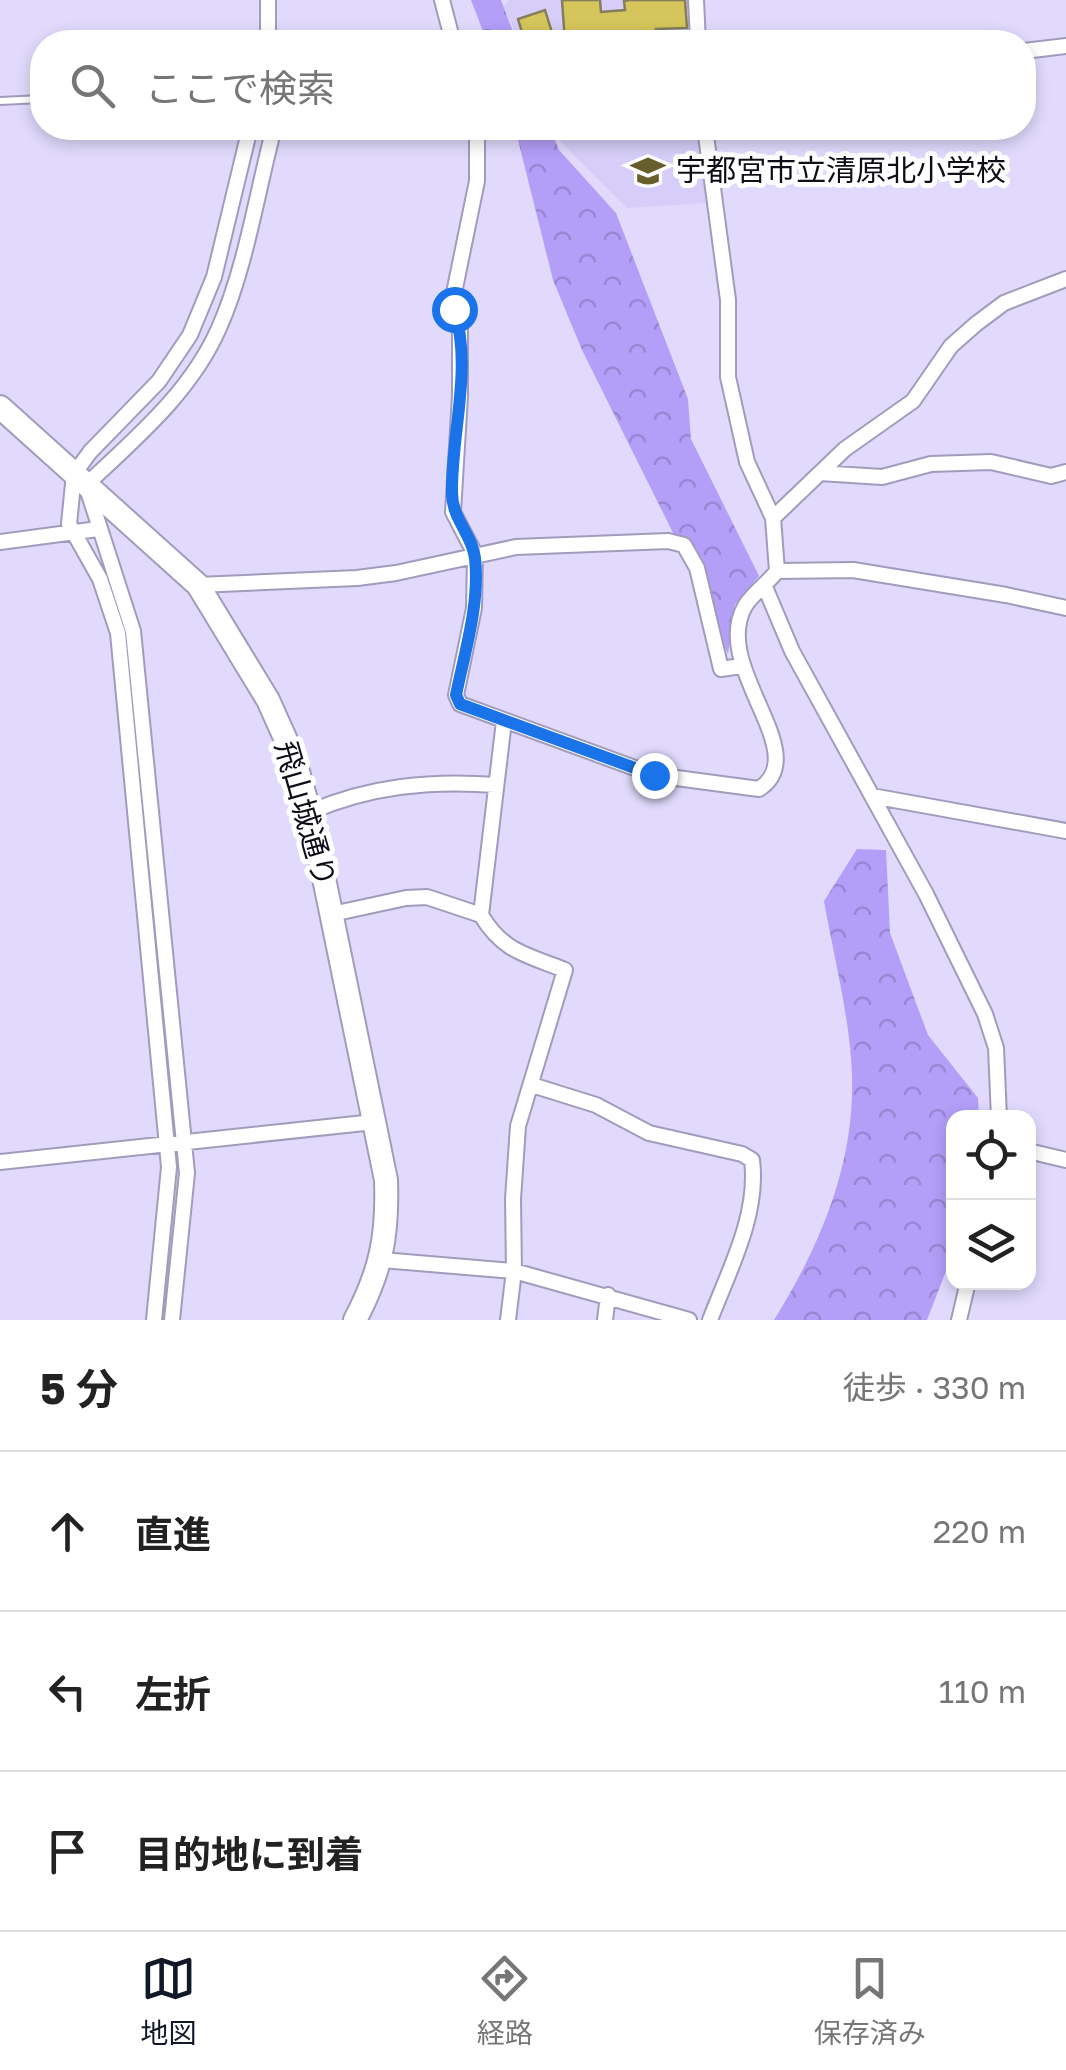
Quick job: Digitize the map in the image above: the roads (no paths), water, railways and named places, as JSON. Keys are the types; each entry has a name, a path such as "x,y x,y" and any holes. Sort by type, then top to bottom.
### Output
{"highway":[{"name":"飛山城通り","path":"0,406 198,584 268,700 294,758 310,812 386,1180 382,1260 355,1320"}],"street":[{"path":"268,0 268,30"},
{"path":"442,0 450,30"},
{"path":"696,0 697,30"},
{"path":"1036,50 1066,46"},
{"path":"154,1320 169,1168 118,633 100,579 69,524 90,452 159,380 190,335 214,277 247,140"},
{"path":"80,480 156,419 176,396 219,328 271,140"},
{"path":"477,140 477,181 454,292 460,327 460,396 453,512 475,554 474,608 456,695 460,704 654,775 759,789 770,782 776,770 774,742 740,666 740,635 745,606 777,571 772,518 748,462 728,377 728,300 708,140"},
{"path":"772,518 845,449 913,400 951,346 976,324 1004,303 1066,278"},
{"path":"820,473 882,477 930,464 992,462 1051,476 1066,472"},
{"path":"80,480 123,593 133,631 187,1173 172,1320"},
{"path":"0,542 98,529"},
{"path":"198,584 356,578 516,547 668,540 684,545 697,568 722,669 740,666"},
{"path":"777,571 853,570 1066,608"},
{"path":"765,587 792,651 985,1014 996,1048 999,1110"},
{"path":"504,721 481,915 494,936 514,950 565,970 518,1126 514,1271 508,1320"},
{"path":"310,812 366,792 432,782 496,785"},
{"path":"872,796 1066,831"},
{"path":"332,914 427,897 481,915"},
{"path":"532,1086 596,1105 650,1133 742,1154 752,1160 755,1184 750,1210 710,1320"},
{"path":"0,1162 374,1122"},
{"path":"1036,1153 1066,1160"},
{"path":"382,1260 514,1271 689,1320"},
{"path":"959,1320 966,1290"},
{"path":"605,1320 608,1295"}],"lane":[{"path":"0,102 30,100"}],"place":[{"name":"宇都宮市立清原北小学校","path":"648,171"}]}
